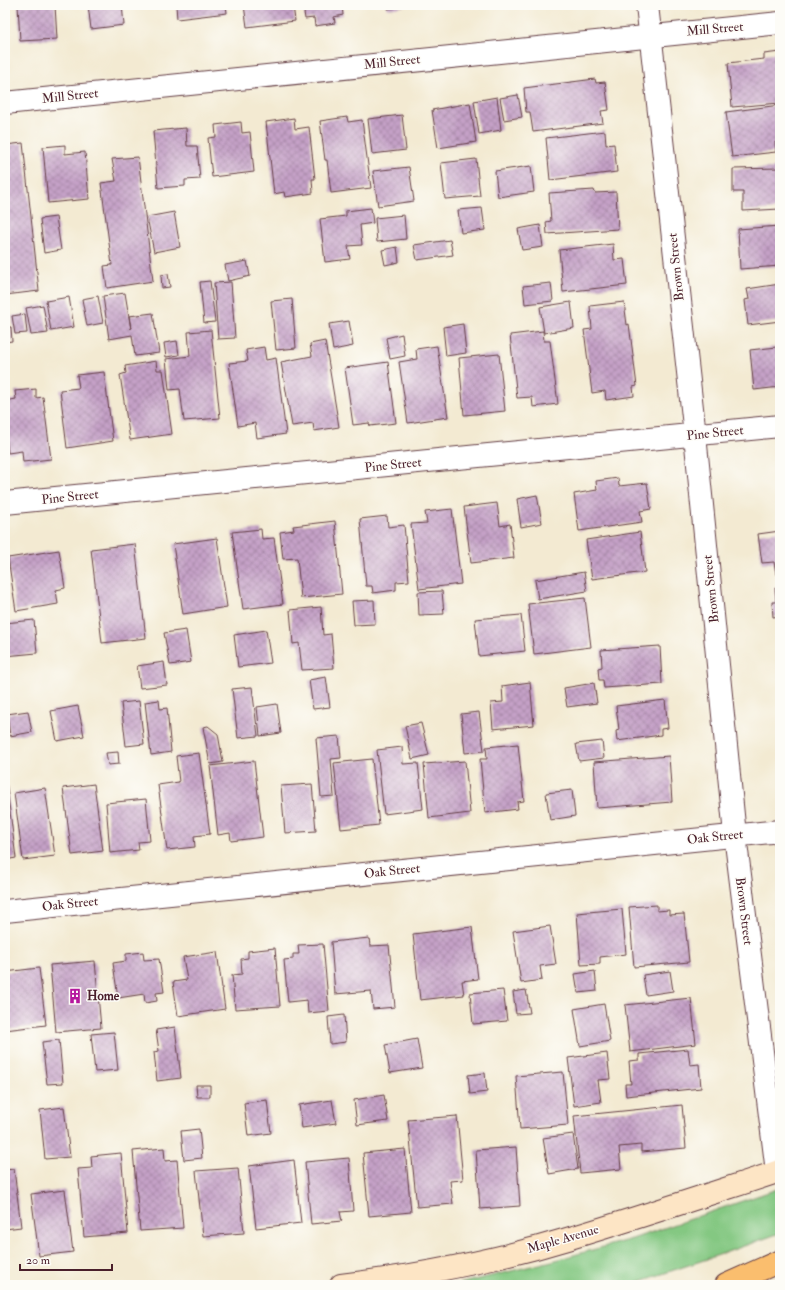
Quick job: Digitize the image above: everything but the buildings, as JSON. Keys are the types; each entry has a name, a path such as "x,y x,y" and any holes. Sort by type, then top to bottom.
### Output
{"highway":[{"path":"726,1285 780,1261"}],"main road":[{"name":"Maple Avenue","path":"341,1285 383,1280 485,1260 558,1242 778,1172"}],"street":[{"name":"Brown Street","path":"647,5 696,435 735,835 778,1172"},
{"name":"Mill Street","path":"5,103 650,35 780,23"},
{"name":"Pine Street","path":"5,503 780,426"},
{"name":"Oak Street","path":"5,911 780,831"}],"green space":[{"path":"780,1188 780,1233 629,1285 454,1285 552,1261 632,1239"}],"place":[{"name":"Home","path":"75,996"}]}
